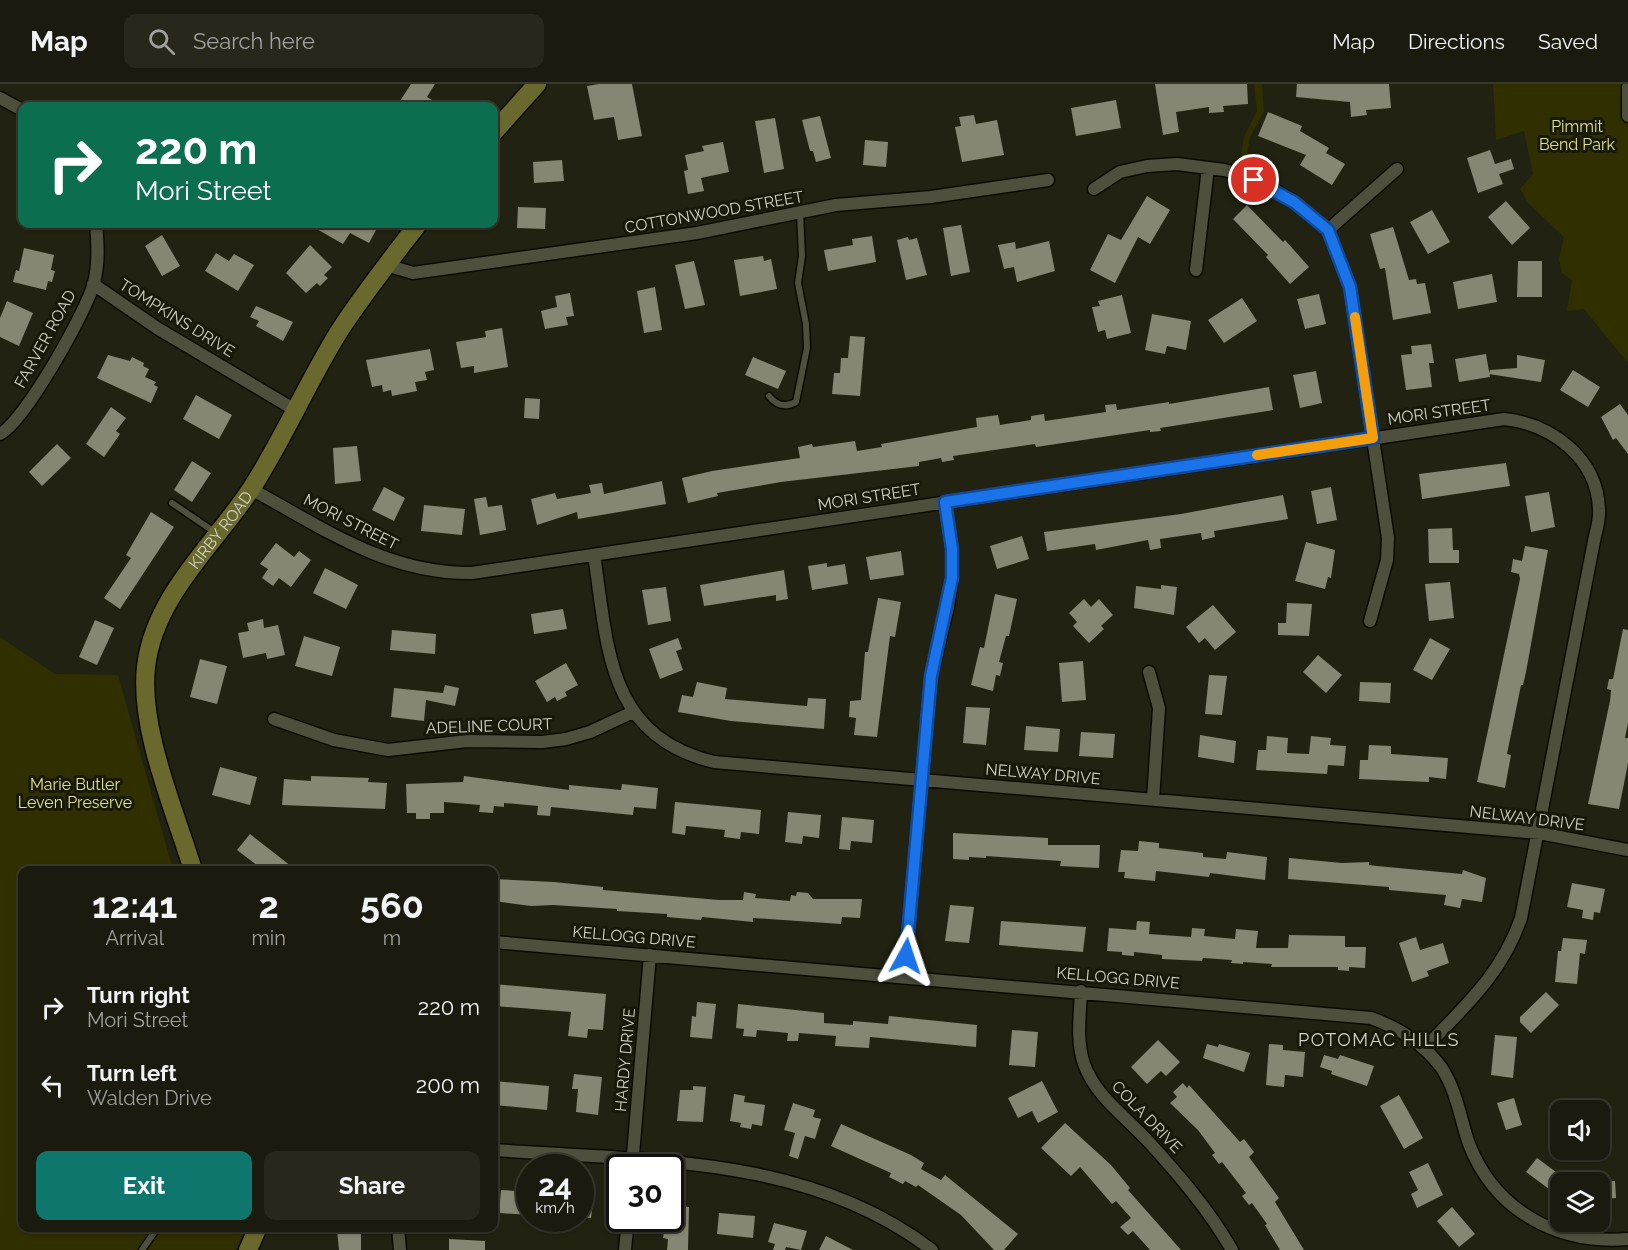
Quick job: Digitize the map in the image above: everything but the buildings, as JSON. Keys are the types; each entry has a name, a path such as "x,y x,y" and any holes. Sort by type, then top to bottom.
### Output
{"main road":[{"path":"498,128 537,84"},
{"name":"KIRBY ROAD","path":"192,866 148,718 146,668 149,652 168,605 250,489 341,329 415,228"},
{"path":"248,1250 256,1232"}],"street":[{"path":"1628,87 1628,116"},
{"path":"0,98 18,109"},
{"path":"1094,189 1120,172 1147,166 1176,164 1208,168 1240,174 1268,186 1294,202 1328,230 1350,287 1388,538 1387,560 1370,621"},
{"path":"1197,270 1208,168"},
{"path":"1328,230 1397,169"},
{"name":"COTTONWOOD STREET","path":"386,265 413,273 595,249 836,205 931,197 1048,180"},
{"name":"TOMPKINS DRIVE","path":"96,228 98,261 93,284 157,328 296,410"},
{"name":"FARVER ROAD","path":"0,434 16,422 27,405 84,309 93,284"},
{"name":"MORI STREET","path":"250,489 378,556 420,570 472,573 1504,419 1522,421 1555,435 1570,447 1592,478 1599,515 1521,918 1513,943 1486,984 1425,1048"},
{"path":"904,977 931,676 952,578 952,549 945,502"},
{"name":"NELWAY DRIVE","path":"594,555 610,661 617,683 633,712 658,738 676,750 704,760 1539,833 1628,850"},
{"path":"1149,672 1155,689 1159,717 1153,800"},
{"name":"ADELINE COURT","path":"274,719 333,740 388,750 467,741 542,742 566,739 590,732 633,712"},
{"name":"KELLOGG DRIVE","path":"498,942 1354,1014 1391,1025 1425,1048 1452,1086 1479,1165 1507,1201 1543,1226 1564,1235 1606,1241 1628,1239"},
{"name":"HARDY DRIVE","path":"634,1154 650,955"},
{"name":"COLA DRIVE","path":"1082,992 1079,1046 1092,1080 1104,1098 1172,1166 1201,1203 1232,1250"},
{"path":"498,1150 606,1161"},
{"path":"684,1166 721,1167 769,1175 847,1199 884,1218 932,1250"},
{"path":"398,1232 399,1250"},
{"path":"625,1250 627,1232"}],"lane":[{"path":"768,396 773,402 783,406 796,402 807,348 806,324 798,283 802,256 800,213"},
{"path":"172,503 217,533"},
{"path":"142,1250 155,1232"}],"green space":[{"path":"1254,84 1262,84 1264,111 1250,137 1245,165 1240,163 1244,137 1257,111"},
{"name":"Pimmit Bend Park","path":"1493,84 1628,84 1628,363 1584,309 1567,311 1572,280 1562,273 1559,259 1564,237 1529,204 1520,189 1533,174 1524,131 1496,140"},
{"name":"Marie Butler Leven Preserve","path":"0,637 55,674 118,675 172,866 18,866 18,1232 247,1232 235,1250 0,1250"}],"slow traffic":[{"path":"1257,455 1373,438 1355,317"}],"district":[{"name":"POTOMAC HILLS","path":"1379,1039"}],"route":[{"path":"906,956 931,676 948,607 952,578 952,549 945,502 1373,438 1350,287 1328,230 1294,202 1254,180"}]}
